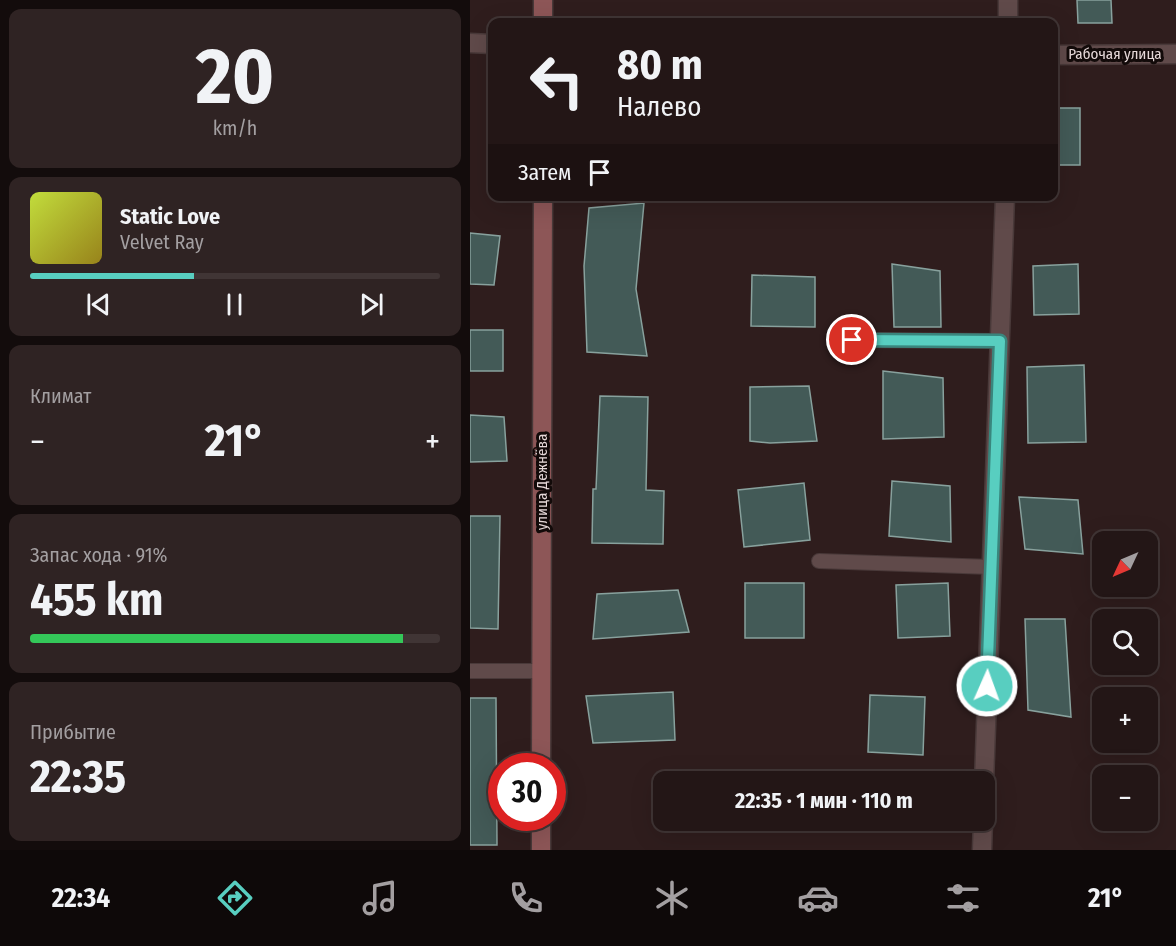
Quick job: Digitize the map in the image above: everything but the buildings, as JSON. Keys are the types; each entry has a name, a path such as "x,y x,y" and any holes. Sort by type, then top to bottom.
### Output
{"main road":[{"path":"543,0 543,18"},
{"name":"улица Дежнёва","path":"541,753 543,201"},
{"path":"541,831 541,850"}],"street":[{"path":"1008,0 1008,18"},
{"path":"470,43 488,44"},
{"name":"Рабочая улица","path":"1058,55 1176,54"},
{"path":"984,771 1005,201"},
{"path":"982,850 983,831"}],"lane":[{"path":"852,340 1000,341"},
{"path":"819,561 992,567"},
{"path":"470,671 541,671"}],"route":[{"path":"852,340 1000,341 987,686"}]}
